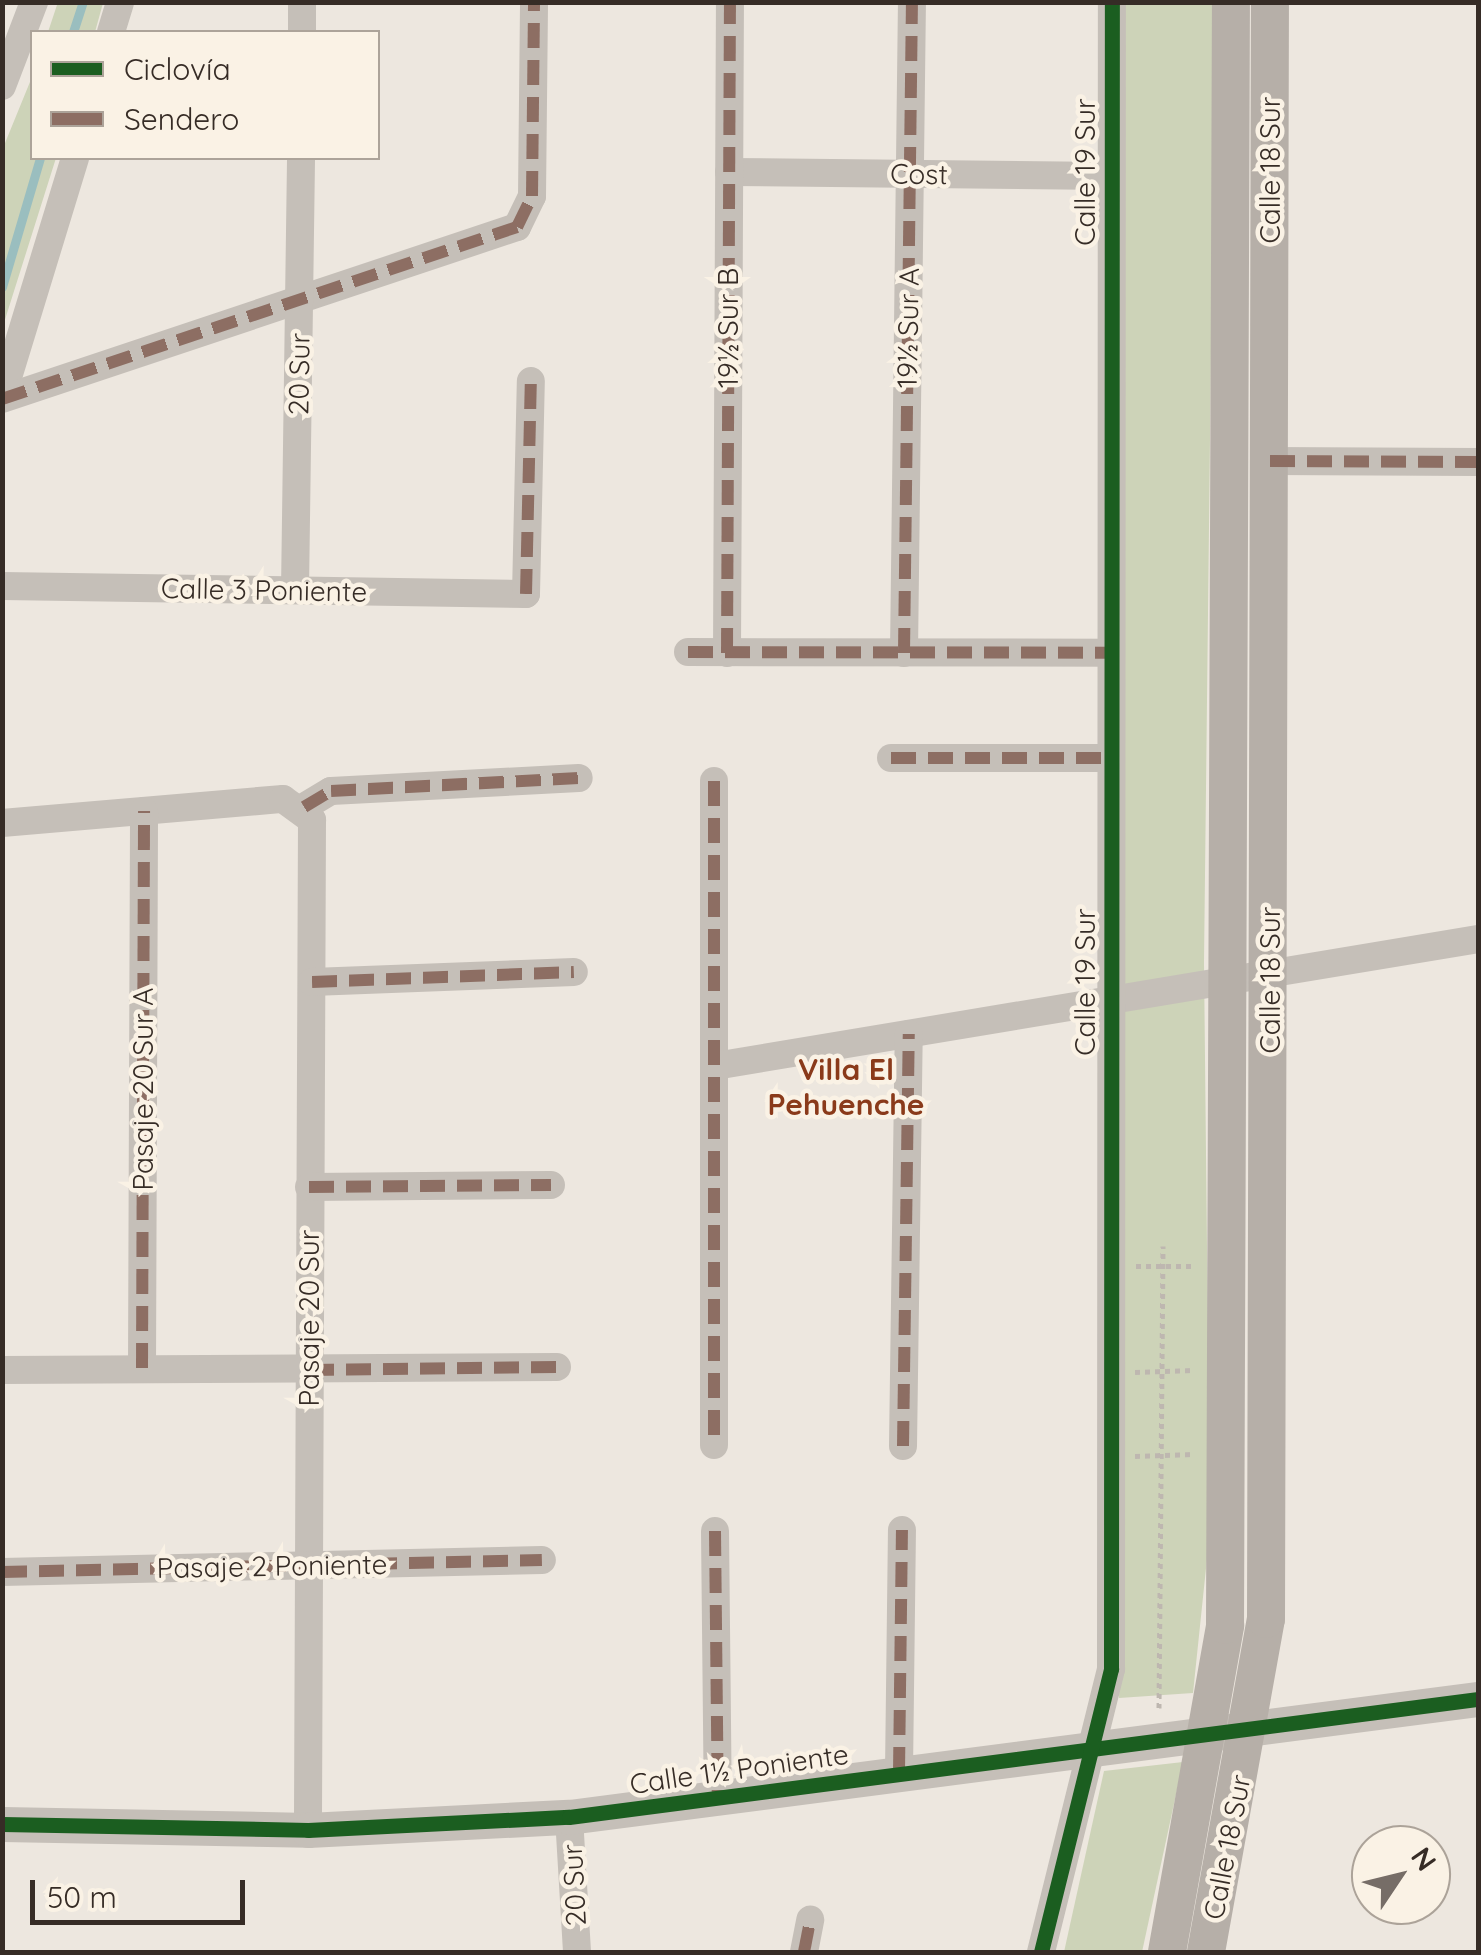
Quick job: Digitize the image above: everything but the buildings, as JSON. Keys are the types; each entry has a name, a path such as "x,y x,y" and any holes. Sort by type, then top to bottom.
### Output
{"main road":[{"name":"Calle 18 Sur","path":"1167,1952 1213,1728 1225,1625 1231,2"},
{"name":"Calle 18 Sur","path":"1206,1952 1251,1724 1266,1619 1270,2"}],"street":[{"path":"2,86 34,2"},
{"path":"112,30 120,2"},
{"path":"302,2 302,30"},
{"path":"2,398 524,220 534,2"},
{"name":"19½ Sur B","path":"727,652 730,2"},
{"name":"19½ Sur A","path":"904,653 912,2"},
{"name":"Calle 19 Sur","path":"1041,1952 1110,1669 1112,2"},
{"path":"2,398 74,160"},
{"name":"20 Sur","path":"295,590 301,160"},
{"name":"Cost","path":"729,172 1109,176"},
{"name":"Calle 3 Poniente","path":"2,586 526,594 531,381"},
{"path":"1270,461 1478,462"},
{"path":"688,652 1112,653"},
{"path":"891,758 1110,758"},
{"path":"2,823 283,800 304,807 331,790 579,778"},
{"path":"714,780 714,1446"},
{"name":"Pasaje 20 Sur","path":"304,807 312,828 308,1830"},
{"name":"Pasaje 20 Sur A","path":"142,1368 144,811"},
{"path":"715,1066 1478,939"},
{"path":"312,982 574,972"},
{"path":"903,1446 909,1034"},
{"path":"309,1187 551,1185"},
{"path":"2,1370 557,1367"},
{"path":"899,1772 902,1530"},
{"path":"714,1531 718,1797"},
{"name":"Pasaje 2 Poniente","path":"2,1572 542,1560"},
{"name":"Calle 1½ Poniente","path":"2,1824 308,1830 569,1818 1213,1728 1478,1699"},
{"name":"20 Sur","path":"569,1818 577,1952"},
{"path":"804,1952 810,1920"}],"path":[{"path":"1159,1736 1162,1246"},
{"path":"1108,1266 1228,1266"},
{"path":"1108,1372 1227,1370"},
{"path":"1108,1458 1227,1454"}],"green space":[{"path":"58,2 103,3 96,30 49,30"},
{"path":"1124,3 1215,3 1204,963 1210,1530 1193,1693 1119,1698"},
{"path":"30,82 30,160 55,160 3,326 3,148"},
{"path":"1183,1762 1142,1952 1064,1952 1104,1771"}],"waterway":[{"path":"74,30 83,2"},
{"path":"2,287 39,160"}],"marked path":[{"path":"2,399 517,227 532,196 534,2"},
{"path":"727,653 730,2"},
{"path":"904,653 912,2"},
{"path":"526,594 531,381"},
{"path":"1270,461 1478,462"},
{"path":"688,652 1111,653"},
{"path":"891,758 1110,758"},
{"path":"304,807 331,791 579,778"},
{"path":"714,781 714,1445"},
{"path":"142,1368 144,811"},
{"path":"312,982 574,972"},
{"path":"903,1446 909,1034"},
{"path":"309,1187 551,1185"},
{"path":"309,1370 557,1367"},
{"path":"899,1772 902,1530"},
{"path":"715,1531 718,1797"},
{"path":"2,1572 542,1560"},
{"path":"804,1952 810,1920"}],"cycle path":[{"path":"1041,1952 1111,1669 1112,2"},
{"path":"2,1824 308,1830 569,1817 1478,1699"}],"district":[{"name":"Villa El Pehuenche","path":"846,1086"}]}
